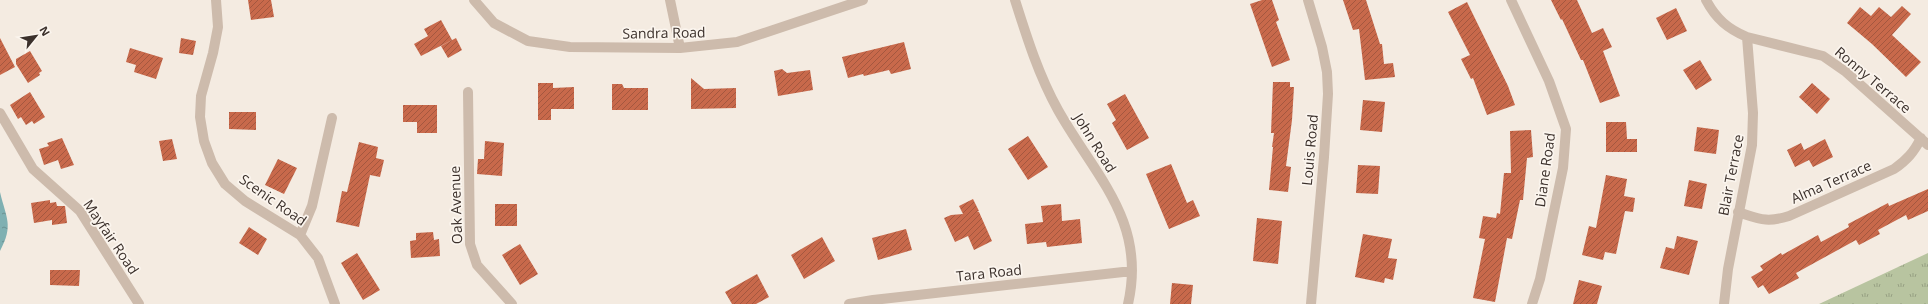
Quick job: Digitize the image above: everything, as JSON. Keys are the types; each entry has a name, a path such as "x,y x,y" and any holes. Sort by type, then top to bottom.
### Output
{"street":[{"name":"Scenic Road","path":"216,0 218,27 213,53 201,96 200,118 204,141 212,162 225,184 245,201 300,235 318,258 335,304"},
{"name":"Sandra Road","path":"474,0 494,23 528,41 570,47 680,48 738,42 863,0"},
{"path":"670,0 680,48"},
{"name":"John Road","path":"1015,0 1028,41 1046,86 1059,111 1118,208 1126,228 1132,248 1132,271 1128,304"},
{"name":"Louis Road","path":"1308,0 1324,60 1328,94 1311,304"},
{"name":"Diane Road","path":"1511,0 1549,81 1566,129 1563,168 1540,279 1532,304"},
{"path":"1706,0 1722,23 1735,32 1747,36"},
{"name":"Ronny Terrace","path":"1747,36 1823,56 1846,72 1925,142"},
{"name":"Blair Terrace","path":"1724,304 1725,288 1738,212 1750,161 1753,130 1747,36"},
{"name":"Oak Avenue","path":"468,92 470,244 477,265 512,304"},
{"name":"Mayfair Road","path":"0,113 33,169 80,211 139,304"},
{"path":"300,235 312,206 332,118"},
{"name":"Alma Terrace","path":"1738,212 1763,220 1774,220 1789,216 1894,169 1925,142"},
{"name":"Tara Road","path":"849,304 1132,271"}],"green space":[{"path":"1928,253 1928,304 1819,304"}],"water":[{"path":"0,192 8,222 8,228 0,251"}],"building":[{"path":"248,0 271,0 274,17 251,20"},
{"path":"1262,0 1272,0 1279,20 1276,22 1290,60 1272,67 1250,4"},
{"path":"1343,0 1366,0 1380,44 1382,44 1384,64 1393,63 1395,77 1365,80 1359,29 1353,30"},
{"path":"1551,0 1577,0 1592,33 1603,28 1612,47 1603,51 1620,96 1600,103 1583,60 1581,60 1562,19 1561,20"},
{"path":"1467,2 1508,86 1515,105 1487,115 1473,78 1471,79 1461,59 1470,55 1448,12"},
{"path":"1902,6 1911,14 1892,35 1921,62 1906,77 1872,44 1847,23 1860,7 1871,16 1879,7 1891,17"},
{"path":"1676,8 1687,31 1667,40 1656,18"},
{"path":"441,20 452,40 421,56 414,44 428,36 424,29"},
{"path":"0,38 15,67 0,75"},
{"path":"181,38 196,41 193,55 179,53"},
{"path":"456,38 462,50 448,58 441,46"},
{"path":"904,42 911,69 891,74 889,70 848,78 842,57"},
{"path":"130,48 163,58 156,79 134,72 136,65 126,62"},
{"path":"30,51 42,71 39,73 40,75 28,83 16,64 16,59"},
{"path":"1700,60 1712,80 1696,90 1683,70"},
{"path":"782,69 787,73 810,70 813,90 778,96 774,71"},
{"path":"691,78 704,89 736,88 736,108 691,109"},
{"path":"1273,82 1290,82 1290,87 1294,87 1292,120 1286,166 1291,167 1288,192 1269,190 1274,133 1271,133"},
{"path":"538,83 553,83 553,88 574,87 574,109 551,109 551,120 538,120"},
{"path":"1812,83 1830,99 1817,114 1799,97"},
{"path":"612,84 622,84 624,88 648,88 648,110 612,110"},
{"path":"30,92 45,117 34,124 32,121 26,125 21,117 18,119 10,105"},
{"path":"1125,94 1149,138 1127,150 1112,123 1116,120 1107,104"},
{"path":"1363,100 1385,102 1382,132 1360,130"},
{"path":"403,105 437,105 437,133 417,133 417,122 403,122"},
{"path":"229,112 256,112 256,130 229,129"},
{"path":"1606,122 1626,122 1627,139 1637,139 1637,152 1606,152"},
{"path":"1697,127 1719,130 1716,154 1694,151"},
{"path":"1531,130 1533,157 1527,158 1523,200 1520,200 1512,239 1507,238 1495,302 1473,298 1485,239 1479,238 1483,216 1496,218 1497,213 1500,214 1504,173 1511,173 1510,131"},
{"path":"1028,136 1048,167 1028,180 1008,149"},
{"path":"62,138 74,165 61,169 58,160 44,165 39,149 49,146 47,143"},
{"path":"172,139 177,159 163,161 159,141"},
{"path":"1825,139 1833,157 1813,167 1809,160 1795,167 1787,150 1801,143 1804,150"},
{"path":"485,141 504,143 502,176 477,174 478,159 484,159"},
{"path":"359,142 378,147 376,158 384,160 380,177 370,175 359,227 336,222 342,191 347,192"},
{"path":"278,159 297,168 284,194 265,185"},
{"path":"1171,164 1187,203 1193,200 1200,216 1169,229 1146,174"},
{"path":"1358,165 1380,166 1378,194 1356,193"},
{"path":"1606,175 1627,179 1624,196 1635,198 1633,212 1625,211 1616,254 1605,252 1603,260 1582,255 1589,226 1596,228"},
{"path":"1689,180 1707,184 1702,209 1684,206"},
{"path":"1928,189 1928,211 1908,220 1906,215 1878,230 1880,234 1859,245 1856,240 1796,273 1799,278 1769,294 1763,285 1758,288 1751,277 1763,270 1760,266 1781,253 1782,255 1818,235 1821,242 1849,227 1848,224 1888,203 1889,206"},
{"path":"973,199 979,211 977,212 979,212 992,241 974,250 968,236 955,242 944,218 951,215 963,214 959,206"},
{"path":"50,200 50,203 56,202 57,206 65,206 67,223 52,225 52,220 34,223 31,203"},
{"path":"495,204 517,204 517,226 495,226"},
{"path":"1061,204 1062,221 1080,219 1082,243 1047,247 1046,242 1027,244 1025,224 1043,222 1041,206"},
{"path":"1257,218 1282,221 1278,264 1253,261"},
{"path":"249,227 267,239 258,255 239,243"},
{"path":"906,229 912,250 878,260 872,238"},
{"path":"433,232 434,240 439,239 440,256 411,258 410,241 416,240 416,233"},
{"path":"1363,234 1392,239 1388,258 1397,259 1393,280 1385,278 1384,283 1355,277"},
{"path":"1677,236 1698,241 1689,275 1660,268 1666,247 1674,249"},
{"path":"822,237 835,261 804,279 791,255"},
{"path":"520,244 538,274 520,285 502,255"},
{"path":"357,253 380,290 363,300 341,263"},
{"path":"50,270 80,270 79,286 50,285"},
{"path":"757,274 769,297 756,304 732,304 725,292"},
{"path":"1579,280 1602,286 1597,304 1573,304"},
{"path":"1172,283 1193,285 1191,304 1170,304"}]}
